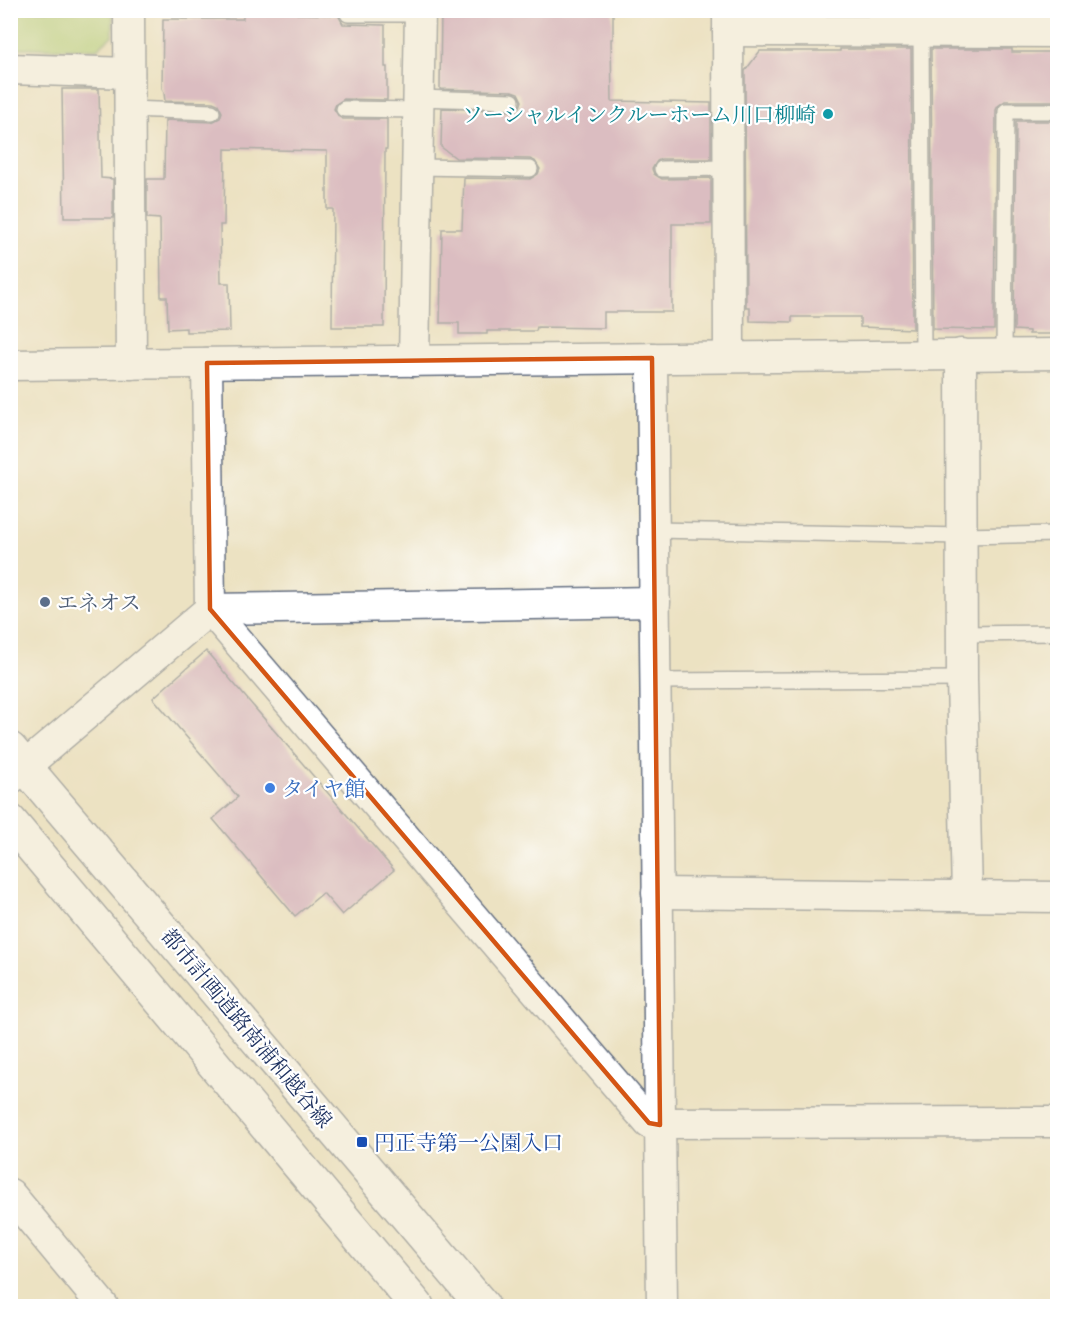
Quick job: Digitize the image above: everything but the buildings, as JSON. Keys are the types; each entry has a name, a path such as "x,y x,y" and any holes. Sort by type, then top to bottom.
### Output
{"street":[{"path":"129,10 130,364"},
{"path":"414,361 420,12"},
{"path":"729,357 728,21 921,31 960,21 1058,32"},
{"path":"10,69 129,73"},
{"path":"961,354 962,679 967,896"},
{"path":"10,365 1058,354"},
{"path":"652,358 662,1306"},
{"path":"207,363 210,609 649,1123 660,1125 1058,1122"},
{"path":"16,765 210,609 655,602"},
{"name":"都市計画道路南浦和越谷線","path":"16,765 483,1306"},
{"path":"10,821 417,1306"},
{"path":"657,892 1058,897"},
{"path":"10,1194 104,1306"}],"lane":[{"path":"348,14 420,12"},
{"path":"921,31 923,354"},
{"path":"344,109 512,101"},
{"path":"129,108 212,112"},
{"path":"1004,353 1006,111 1058,111"},
{"path":"418,167 530,169"},
{"path":"662,169 728,168"},
{"path":"654,530 962,536 1058,534"},
{"path":"962,634 1058,633"},
{"path":"656,681 962,679"}],"highlighted area":[{"path":"652,358 660,1125 649,1123 210,609 207,363"}],"green space":[{"path":"11,10 113,11 113,35 97,49 11,48"}],"place":[{"name":"ソーシャルインクルーホーム川口柳崎","path":"828,114"},
{"name":"エネオス","path":"45,602"},
{"name":"タイヤ館","path":"270,788"},
{"name":"円正寺第一公園入口","path":"362,1142"}]}
